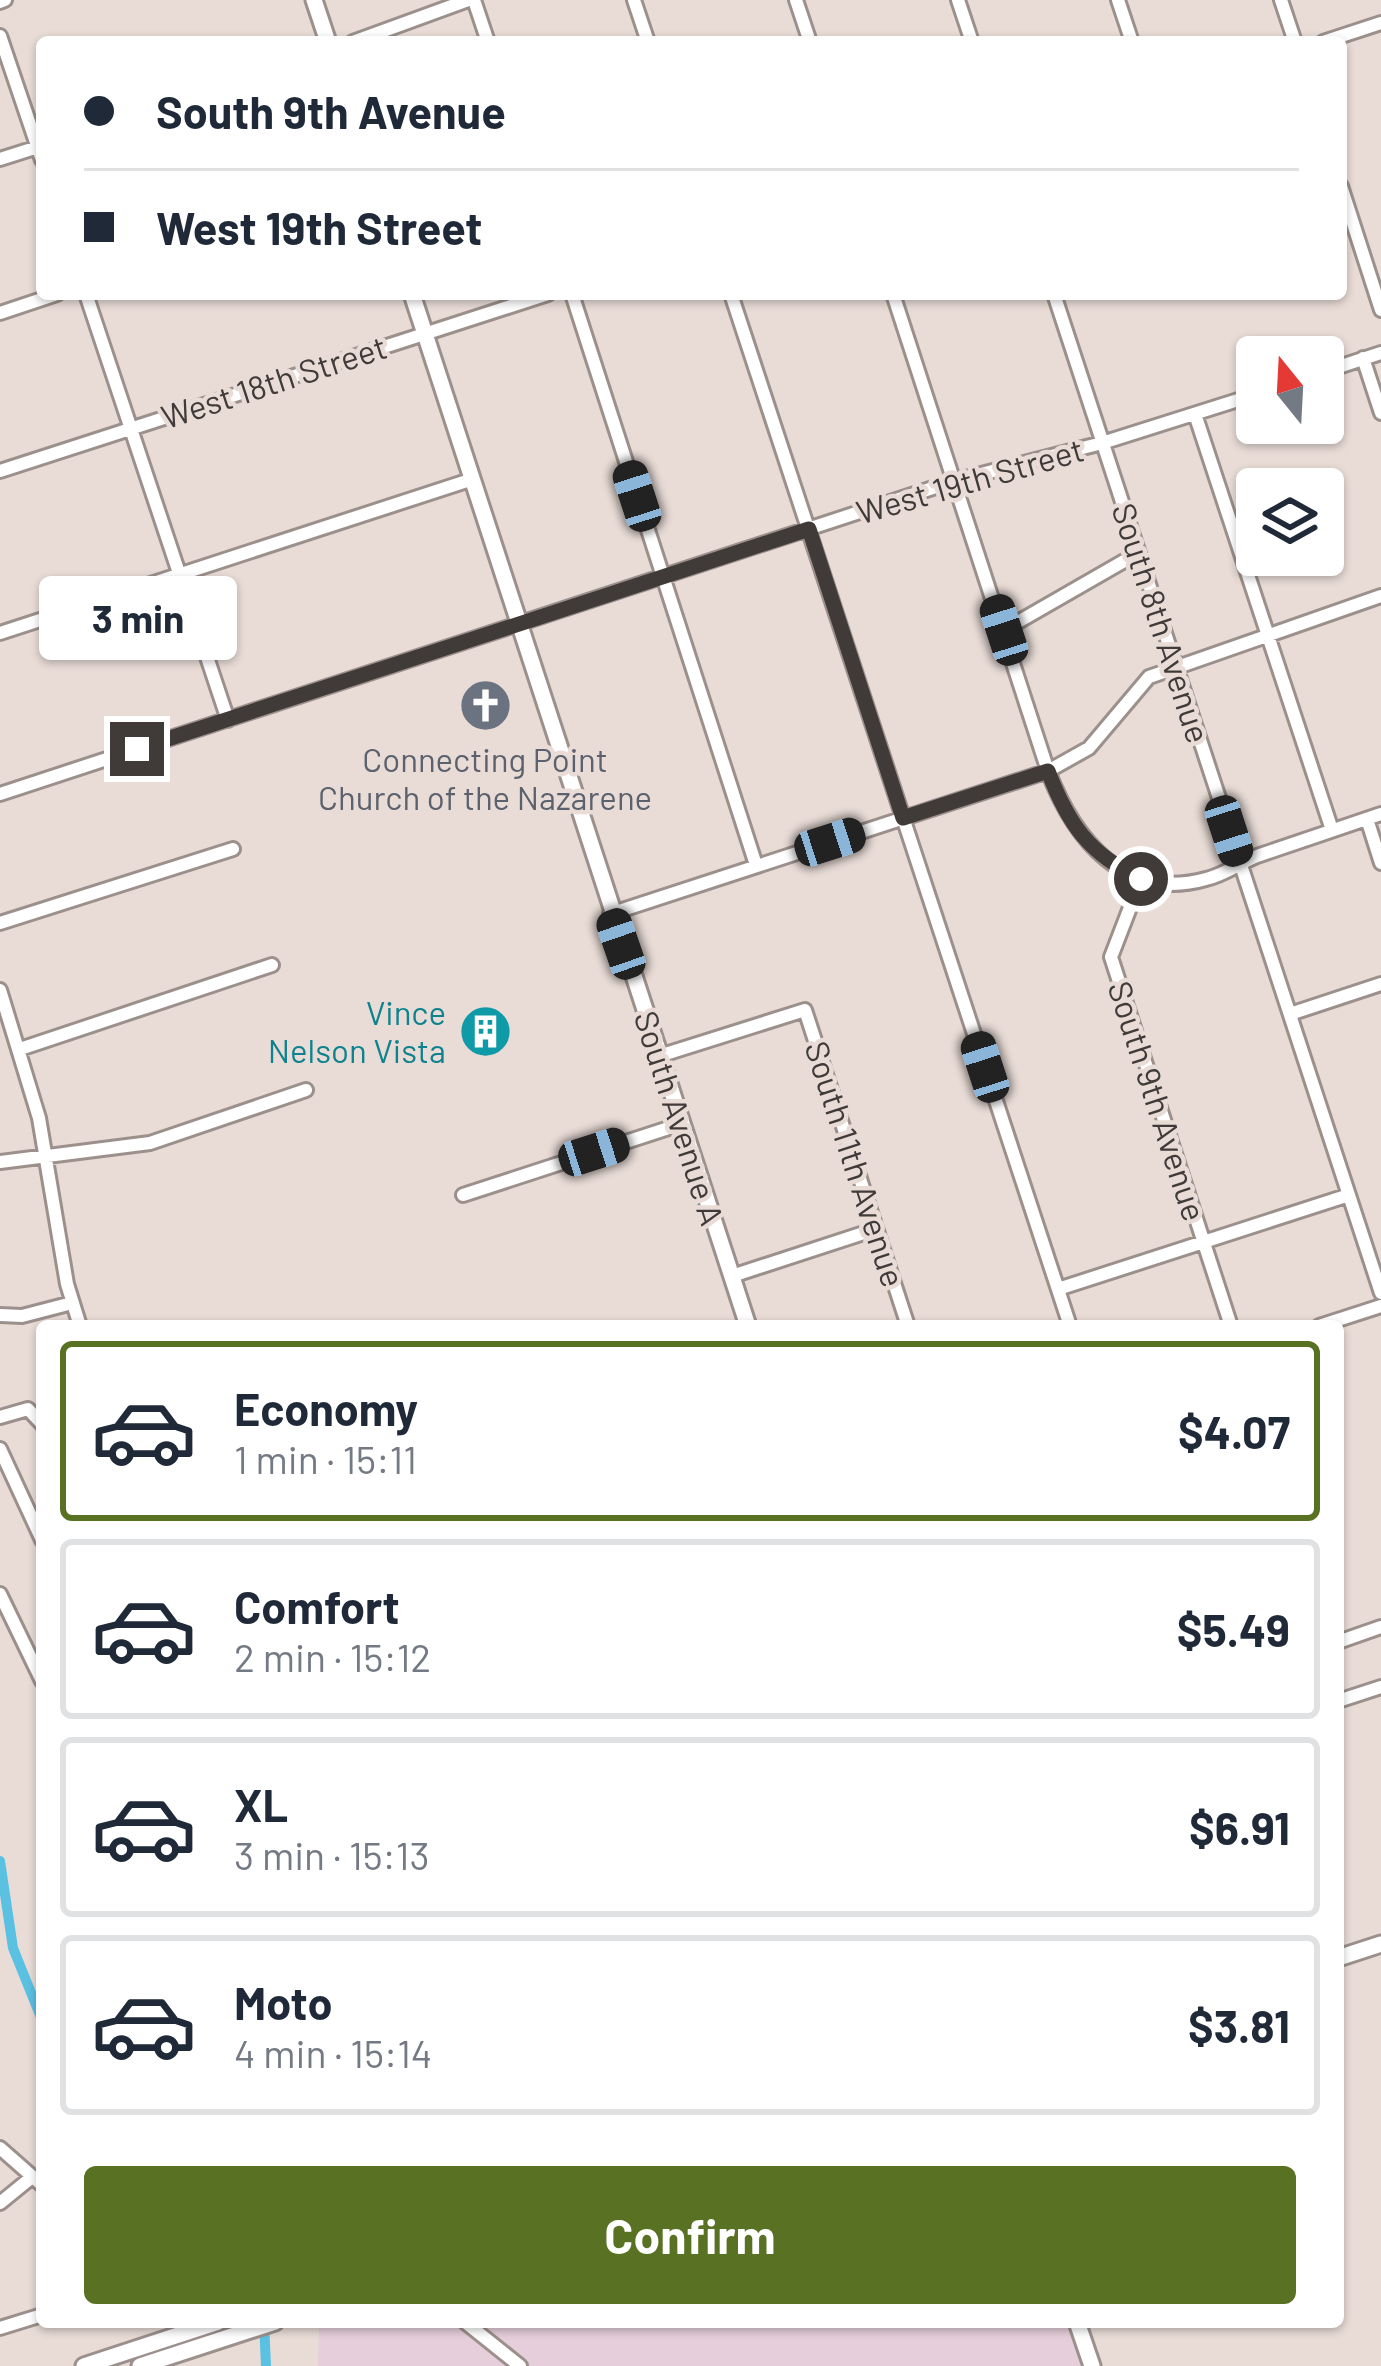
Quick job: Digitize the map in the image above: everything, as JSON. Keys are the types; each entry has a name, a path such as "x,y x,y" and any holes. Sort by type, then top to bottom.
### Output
{"main road":[{"path":"314,0 326,36"},
{"name":"South Avenue A","path":"414,300 746,1320"},
{"path":"1344,1956 1381,1944"},
{"path":"84,2366 201,2328"},
{"path":"140,2366 256,2328"},
{"path":"1079,2328 1093,2366"},
{"path":"129,2366 136,2357 182,2341 195,2330"}],"street":[{"path":"370,36 471,0 486,36"},
{"path":"634,0 646,36"},
{"path":"796,0 808,36"},
{"path":"958,0 970,36"},
{"path":"1118,0 1130,36"},
{"path":"1281,0 1292,36"},
{"path":"1341,36 1381,23"},
{"path":"0,36 36,137"},
{"path":"0,159 36,152"},
{"path":"1347,205 1381,310"},
{"path":"0,313 39,300"},
{"path":"88,300 228,720"},
{"name":"West 18th Street","path":"0,472 529,300"},
{"path":"574,300 756,866"},
{"path":"733,300 1068,1320"},
{"path":"895,300 1048,771 1066,818 1087,845 1141,879 1174,884 1209,879 1240,863 1374,817 1381,863"},
{"name":"South 8th Avenue","path":"1056,300 1381,1293"},
{"path":"1344,365 1381,353"},
{"path":"1363,358 1381,413"},
{"name":"West 19th Street","path":"0,794 954,481 1102,443 1236,401"},
{"path":"1195,414 1332,830"},
{"path":"0,633 473,479"},
{"path":"1004,630 1138,553"},
{"path":"610,914 1048,771 1089,748 1138,688 1174,664 1381,596"},
{"path":"0,923 233,849"},
{"name":"South 9th Avenue","path":"1141,879 1111,957 1229,1320"},
{"path":"20,1049 272,965"},
{"path":"1290,1014 1381,984"},
{"path":"0,990 20,1049 78,1320"},
{"name":"South 11th Avenue","path":"659,1056 805,1010 906,1320"},
{"path":"0,1162 150,1143 306,1090"},
{"path":"463,1195 681,1124"},
{"path":"1058,1289 1349,1195"},
{"path":"731,1276 876,1229"},
{"path":"0,1315 39,1314 72,1304"},
{"path":"1338,1320 1381,1306"},
{"path":"3,1416 28,1409 36,1418"},
{"path":"0,1449 36,1527"},
{"path":"0,1594 36,1669"},
{"path":"1344,1640 1381,1628"},
{"path":"1344,1699 1381,1688"},
{"path":"0,2148 36,2180"},
{"path":"0,2203 36,2182"},
{"path":"0,2328 36,2317"},
{"path":"472,2328 520,2366"}],"shaded area":[{"path":"319,2328 1079,2328 1092,2366 318,2366"}],"waterway":[{"path":"0,1861 13,1948 36,2005"},
{"path":"264,2328 266,2366"}],"place":[{"name":"Connecting Point Church of the Nazarene","path":"485,706"},
{"name":"Vince Nelson Vista","path":"485,1032"}],"route":[{"path":"137,749 809,529 903,818 1048,771 1066,818 1087,845 1111,865 1141,879"}]}
